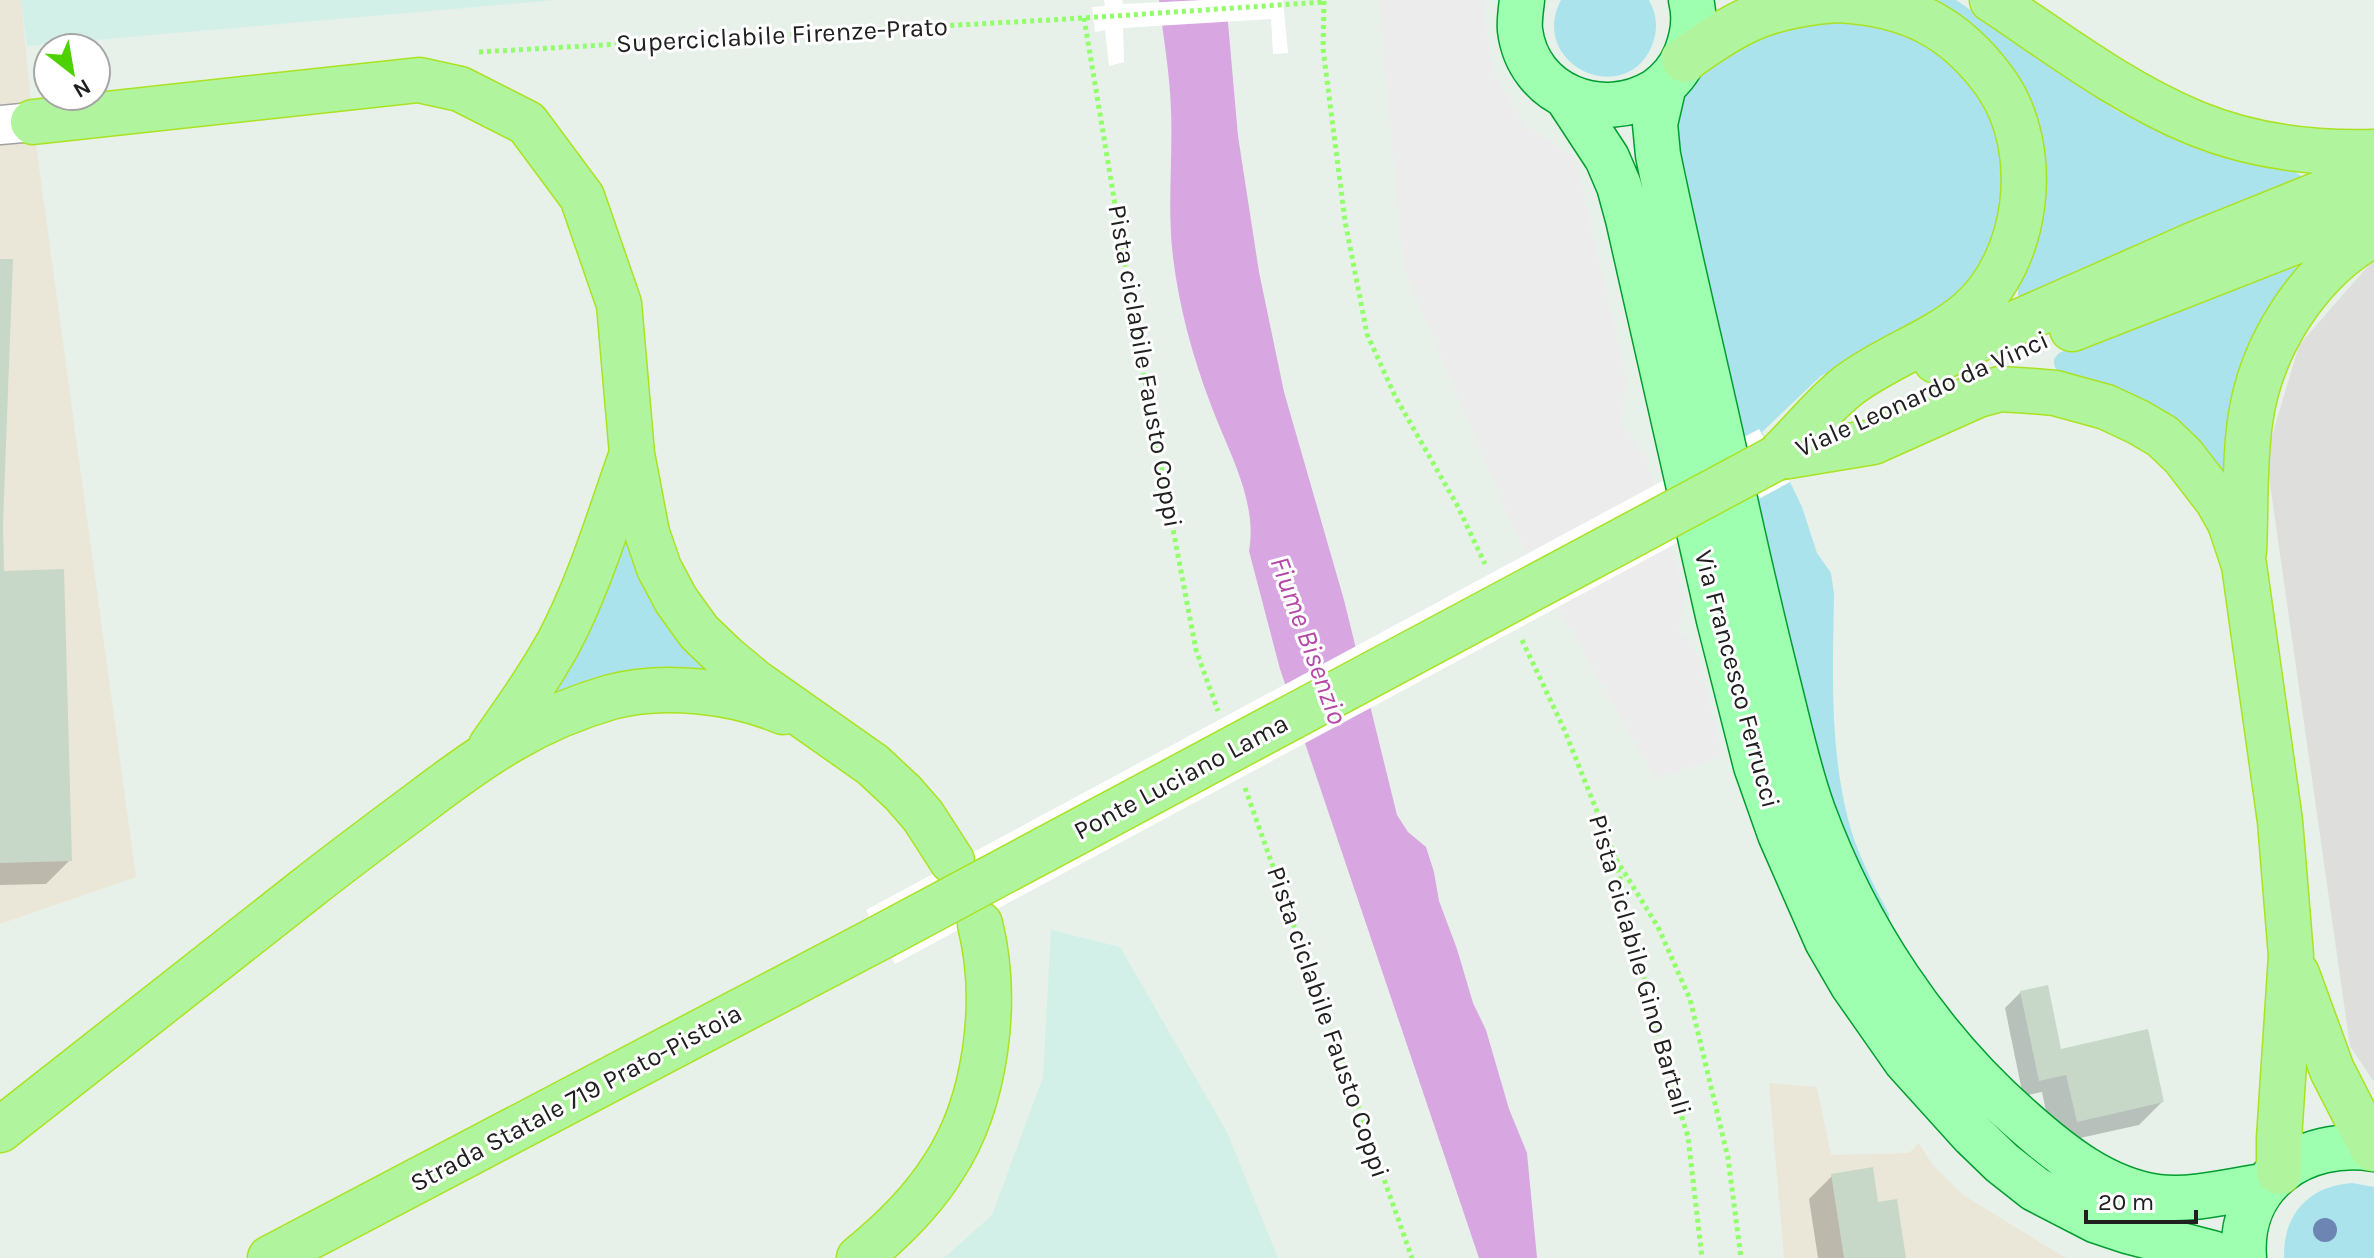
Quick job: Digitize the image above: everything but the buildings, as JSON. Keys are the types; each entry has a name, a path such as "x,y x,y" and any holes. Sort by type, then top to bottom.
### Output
{"highway":[{"path":"1674,73 1735,25 1768,11 1800,3 1838,0 1867,2 1905,11 1939,26 1984,68 2003,95 2015,121 2025,186 2023,201 2011,251 1992,285 1970,311 1948,327 1845,388 1776,458"},
{"path":"1992,0 2121,85 2194,123 2238,138 2277,146 2374,152"},
{"path":"17,123 419,80 460,89 527,123 582,197 619,304 632,454 647,533 659,568 676,600 699,632 725,657 755,682 873,765 903,793 923,816 952,861"},
{"name":"Viale Leonardo da Vinci","path":"1776,458 1957,349 2195,244 2374,172"},
{"name":"Viale Leonardo da Vinci","path":"1776,458 1969,369 2374,211"},
{"path":"2271,1179 2279,1139 2291,956 2280,821 2244,565 2250,423 2262,373 2292,311 2310,288 2358,242 2374,234"},
{"path":"1776,458 1873,442 1978,395 2000,389 2055,393 2106,407 2162,436 2183,456 2217,500 2230,523 2244,565"},
{"path":"486,753 558,642 593,562 632,454"},
{"name":"Ponte Luciano Lama","path":"881,937 1776,458"},
{"path":"0,1130 340,863 486,753 537,725 614,696 663,689 707,693 769,706 822,729"},
{"path":"859,1258 885,1237 923,1197 945,1166 962,1132 979,1081 988,1037 990,992 980,924"},
{"name":"Strada Statale 719 Prato-Pistoia","path":"270,1258 881,937"},
{"path":"2291,956 2332,1070 2373,1148"}],"main road":[{"name":"Via Francesco Ferrucci","path":"1522,0 1520,30 1528,58 1544,80 1567,97 1592,105 1617,105 1642,99 1674,73"},
{"name":"Via Francesco Ferrucci","path":"1691,0 1694,12 1692,37 1674,73 1655,124 1658,155 1752,576 1796,757 1812,809 1857,910 1927,1018 1959,1057 1997,1098 2075,1164 2125,1187 2156,1197 2187,1198 2271,1179 2307,1154 2339,1146 2373,1148"},
{"name":"Via Francesco Ferrucci","path":"1567,97 1607,158 1619,186 1715,604 1756,766 1780,834 1827,941 1852,984 1906,1061 2002,1163 2035,1189 2097,1221 2221,1258"},
{"path":"2244,1258 2248,1218 2271,1179"}],"path":[{"name":"Superciclabile Firenze-Prato","path":"480,52 1084,18 1324,1"},
{"path":"1324,1 1323,49 1345,221 1367,334 1395,396 1457,505 1485,564"},
{"name":"Pista ciclabile Fausto Coppi","path":"1084,18 1141,361 1196,650 1218,712"},
{"name":"Pista ciclabile Gino Bartali","path":"1521,639 1564,729 1614,854 1664,1058 1688,1137 1702,1258"},
{"name":"Pista ciclabile Fausto Coppi","path":"1244,787 1412,1258"},
{"path":"1614,854 1658,927 1690,999 1728,1158 1741,1258"}],"shaded area":[{"path":"0,0 21,0 33,122 136,877 0,924"},
{"path":"21,0 556,0 112,39 112,32 32,32 32,46 27,46"},
{"path":"1380,0 1487,0 1483,10 1493,72 1525,126 1575,157 1627,382 1620,422 1646,457 1685,599 1678,631 1695,646 1723,756 1655,779 1513,528 1404,269"},
{"path":"1561,0 1649,0 1656,24 1651,48 1637,66 1620,75 1601,76 1583,70 1567,59 1557,43 1554,23"},
{"path":"1921,0 1956,0 2117,111 2147,126 2215,154 2295,172 2306,179 2021,300 2018,286 2035,246 2043,205"},
{"path":"1811,16 1912,32 1970,79 1995,122 2007,200 1985,266 1938,319 1821,376 1762,432 1802,507 1817,553 1831,573 1834,594 1835,735 1842,791 1856,843 1889,914 1889,922 1828,821 1671,116 1698,76 1728,48"},
{"path":"2374,259 2374,1082 2350,1046 2266,456 2299,345"},
{"path":"2280,263 2294,263 2299,271 2225,469 2220,471 2172,425 2132,395 2112,386 2068,376 2055,367 2054,359 2059,353"},
{"path":"622,520 707,671 552,694"},
{"path":"1051,930 1120,947 1227,1132 1278,1258 944,1258 992,1215 1043,1077"},
{"path":"1769,1083 1817,1087 1831,1155 1909,1153 1919,1143 1932,1164 1963,1195 2066,1258 1784,1258"},
{"path":"2352,1183 2374,1187 2374,1258 2284,1258 2288,1228 2302,1205 2323,1190"}],"water":[{"name":"Fiume Bisenzio","path":"1159,0 1226,0 1238,136 1259,272 1284,392 1344,600 1397,815 1408,832 1426,847 1439,901 1473,1003 1486,1030 1509,1109 1527,1153 1537,1258 1479,1258 1280,669 1249,551 1249,514 1240,476 1198,369 1179,295 1170,220 1170,96"}],"pier":[{"path":"1104,0 1122,0 1123,4 1283,0 1288,53 1273,54 1271,19 1123,28 1124,62 1109,66 1105,30 1095,32 1092,7 1105,6"},
{"path":"1759,429 1790,482 895,964 866,910"}]}
